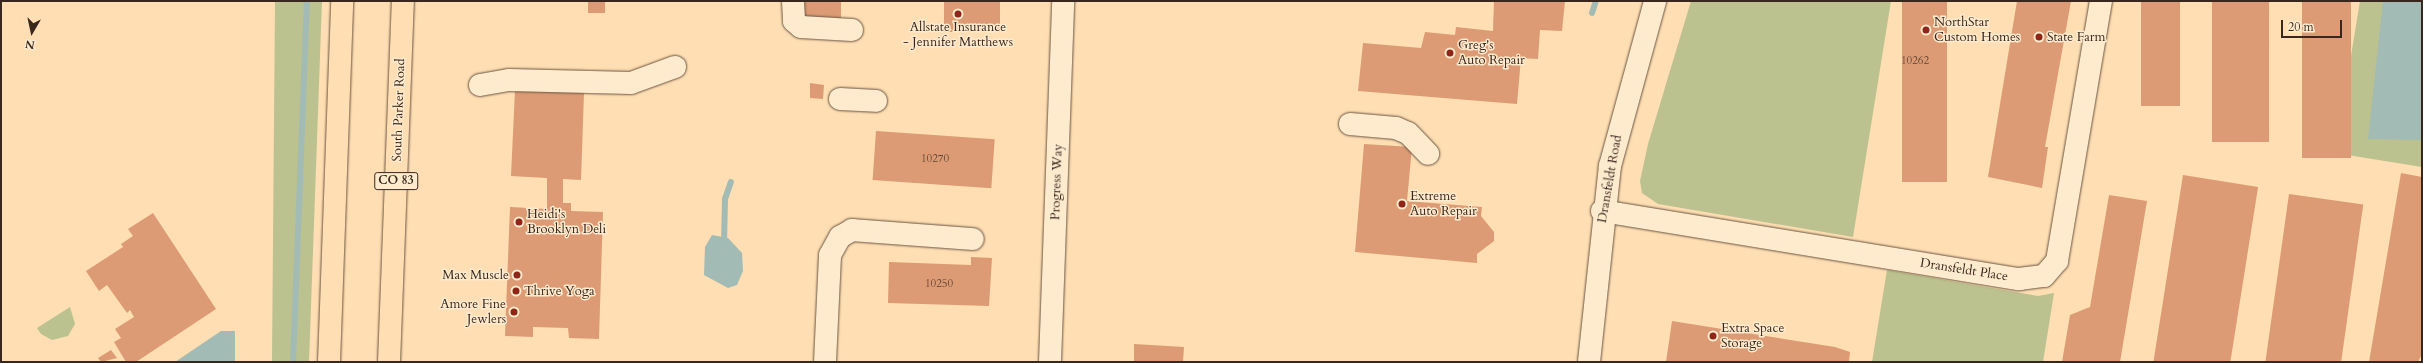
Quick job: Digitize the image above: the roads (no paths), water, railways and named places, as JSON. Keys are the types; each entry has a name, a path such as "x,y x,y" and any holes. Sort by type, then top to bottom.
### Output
{"highway":[{"path":"328,362 342,1"},
{"name":"South Parker Road","path":"389,362 403,1"}],"street":[{"path":"792,1 794,21 801,27 852,30"},
{"name":"Progress Way","path":"1050,362 1063,1"},
{"name":"Dransfeldt Road","path":"1589,362 1602,211 1615,144 1655,1"},
{"name":"Dransfeldt Place","path":"1602,211 2019,279 2044,276 2054,269 2058,254 2101,1"},
{"path":"480,85 509,80 631,83 675,67"},
{"path":"840,99 876,100"},
{"path":"1350,124 1396,128 1408,133 1428,154"},
{"path":"824,362 830,255 840,237 852,230 973,239"}],"water":[{"path":"2383,1 2422,1 2422,140 2368,139"},
{"path":"712,235 728,238 742,253 743,271 737,285 728,288 704,275 705,247"},
{"path":"221,331 235,331 235,362 175,362"}],"waterway":[{"path":"293,362 307,1"},
{"path":"1592,13 1596,1"},
{"path":"724,243 725,199 731,182"}],"place":[{"name":"Allstate Insurance - Jennifer Matthews","path":"958,14"},
{"name":"NorthStar Custom Homes","path":"1926,30"},
{"name":"State Farm","path":"2039,37"},
{"name":"Greg's Auto Repair","path":"1450,53"},
{"name":"Extreme Auto Repair","path":"1402,204"},
{"name":"Heidi's Brooklyn Deli","path":"519,222"},
{"name":"Max Muscle","path":"517,275"},
{"name":"Thrive Yoga","path":"516,291"},
{"name":"Amore Fine Jewlers","path":"514,312"},
{"name":"Extra Space Storage","path":"1713,336"}]}
